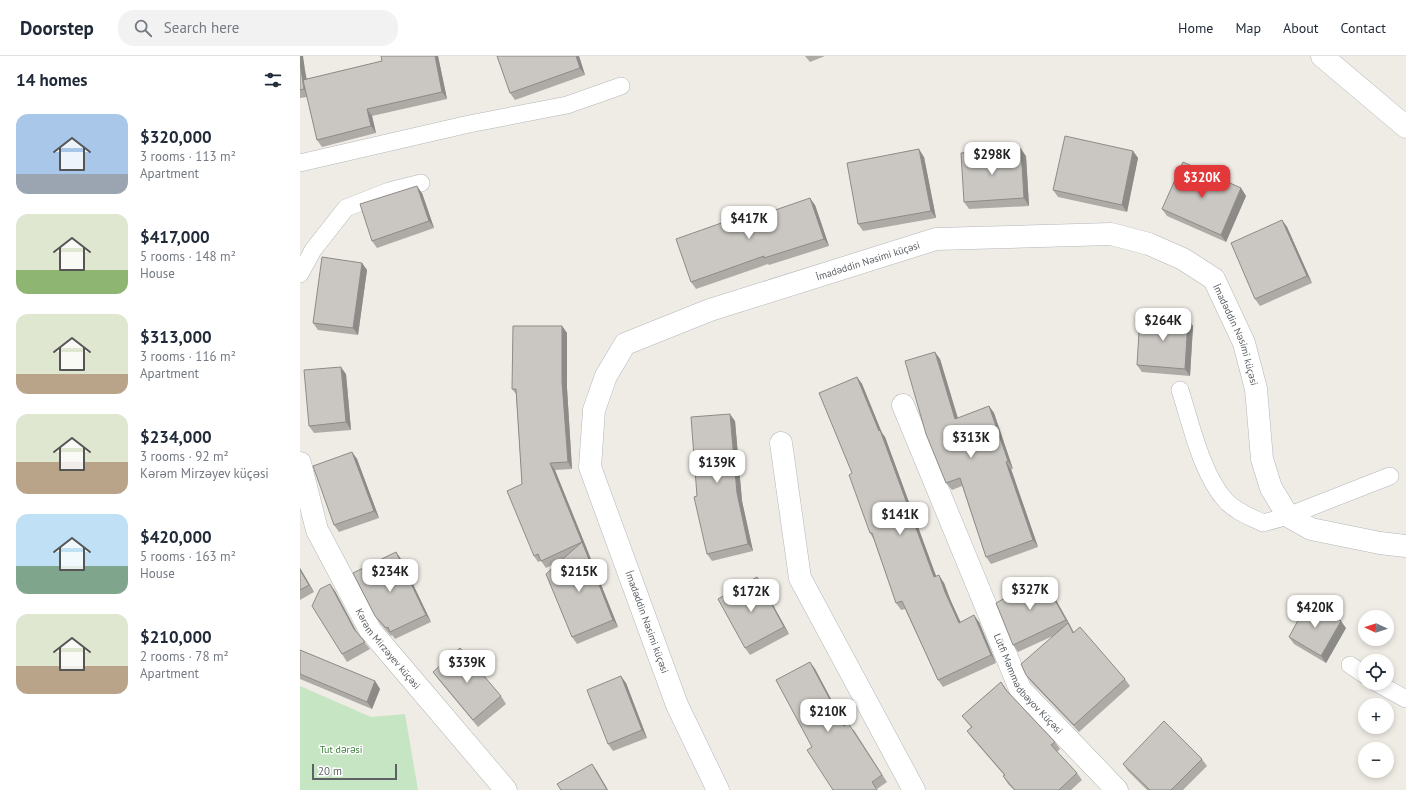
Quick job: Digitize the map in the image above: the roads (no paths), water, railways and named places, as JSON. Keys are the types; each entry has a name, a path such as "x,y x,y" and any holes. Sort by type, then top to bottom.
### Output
{"street":[{"path":"1322,56 1406,127"},
{"name":"İmadəddin Nəsimi küçəsi","path":"718,790 677,705 590,466 594,410 606,376 625,344 710,310 936,239 1111,234 1149,244 1183,259 1214,279 1244,343 1256,389 1262,459 1271,488 1288,516 1311,529 1380,543 1406,546"},
{"name":"Lütfi Məmmədbəyov Küçəsi","path":"903,405 1020,689 1117,790"},
{"path":"781,443 800,578 914,790"},
{"name":"Kərəm Mirzəyev küçəsi","path":"300,462 317,530 370,630 506,790"}],"lane":[{"path":"300,163 469,124 567,105 621,86"},
{"path":"300,274 313,250 346,208 389,191 421,183"},
{"path":"1180,390 1196,441 1210,477 1226,501 1246,515 1263,523 1288,516 1390,476"},
{"path":"1350,665 1358,670"},
{"path":"1390,690 1406,699"}],"park label":[{"name":"Tut dərəsi","path":"341,749"}]}
